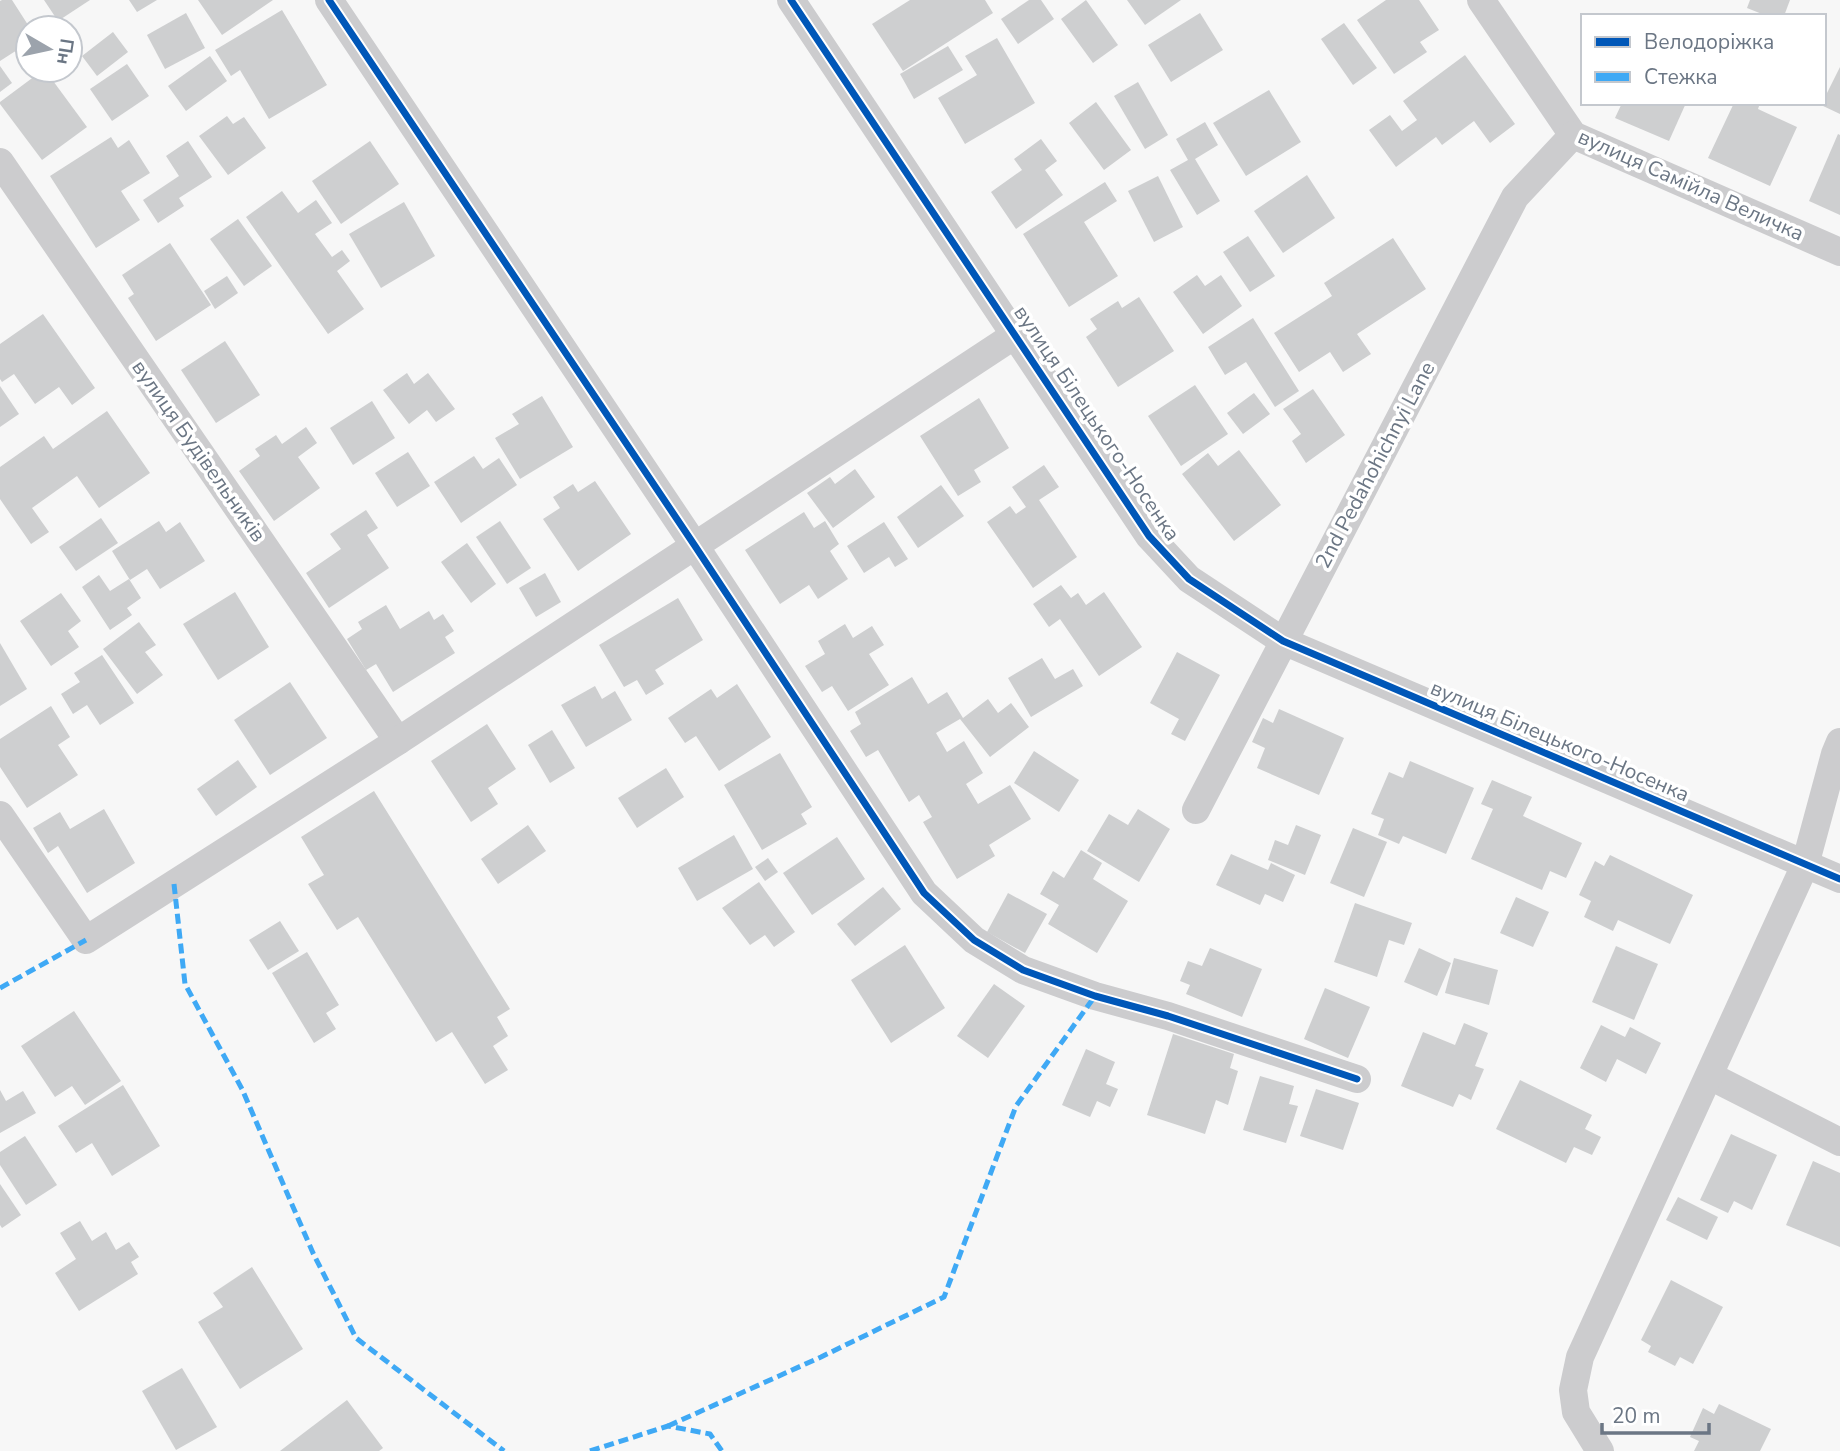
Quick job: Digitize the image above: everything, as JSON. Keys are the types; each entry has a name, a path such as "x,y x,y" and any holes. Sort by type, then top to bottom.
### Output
{"street":[{"path":"329,0 924,893 974,940 1023,970 1095,996 1168,1016 1357,1079"},
{"name":"вулиця Білецького-Носенка","path":"791,0 1149,536 1189,579 1283,641 1840,879"},
{"name":"вулиця Самійла Величка","path":"1481,0 1573,135 1840,252"},
{"name":"2nd Pedahohichnyi Lane","path":"1196,810 1515,197 1573,135"},
{"name":"вулиця Будівельників","path":"0,162 398,741"},
{"path":"0,815 86,940 398,741 1015,335"},
{"path":"1600,1451 1576,1412 1573,1390 1580,1357 1805,865 1840,742"},
{"path":"1710,1076 1840,1142"}],"building":[{"path":"12,0 21,14 14,14 14,52 0,61 0,1"},
{"path":"44,0 90,0 69,14 53,14"},
{"path":"129,0 157,0 137,12"},
{"path":"198,0 273,0 222,35"},
{"path":"910,0 985,0 993,13 903,71 872,24"},
{"path":"1029,0 1041,0 1054,19 1018,44 1001,19"},
{"path":"1086,0 1118,45 1093,63 1061,19"},
{"path":"1127,0 1181,0 1145,25"},
{"path":"1386,0 1419,0 1439,30 1420,42 1427,52 1394,74 1357,20"},
{"path":"1750,0 1790,0 1785,14 1762,14 1747,8"},
{"path":"282,10 327,85 269,119 240,70 231,76 215,50"},
{"path":"186,13 205,48 165,69 147,35"},
{"path":"1200,13 1223,50 1171,82 1148,45"},
{"path":"1344,23 1377,68 1353,85 1321,39"},
{"path":"113,32 128,52 97,76 84,59 84,54"},
{"path":"997,38 1035,103 965,144 938,98 977,75 965,56"},
{"path":"948,46 963,70 914,99 900,74"},
{"path":"1465,55 1515,124 1490,143 1474,121 1442,145 1436,137 1396,167 1369,130 1390,115 1402,131 1417,120 1403,101"},
{"path":"210,56 227,81 186,111 168,86"},
{"path":"127,64 149,96 112,121 90,89"},
{"path":"0,66 12,83 0,92"},
{"path":"1840,67 1840,114 1821,105 1826,105 1826,95"},
{"path":"1138,82 1168,135 1145,149 1114,96"},
{"path":"24,84 55,84 87,127 42,160 0,102"},
{"path":"1269,90 1301,142 1246,176 1213,123"},
{"path":"1096,102 1131,150 1104,170 1069,123"},
{"path":"1621,105 1685,105 1669,141 1615,118"},
{"path":"1733,105 1759,105 1758,109 1797,127 1770,186 1708,158"},
{"path":"227,116 233,124 244,117 266,148 228,175 199,136"},
{"path":"1205,122 1218,145 1195,159 1220,201 1197,215 1170,170 1188,160 1176,139"},
{"path":"1838,134 1840,135 1840,215 1809,201"},
{"path":"111,137 118,148 129,140 150,173 121,191 140,220 96,248 50,176"},
{"path":"1041,139 1057,161 1045,170 1063,195 1016,229 991,192 1022,170 1014,159"},
{"path":"188,141 212,177 179,198 184,206 158,223 143,200 179,176 166,156"},
{"path":"370,141 399,184 341,224 312,181"},
{"path":"1307,175 1335,218 1283,253 1254,211"},
{"path":"1158,176 1183,227 1154,242 1128,191"},
{"path":"1105,182 1117,201 1084,222 1118,276 1069,307 1023,234"},
{"path":"282,191 298,213 316,200 332,223 315,234 332,257 342,250 350,261 337,271 364,309 328,334 246,217"},
{"path":"404,202 435,256 381,288 349,234"},
{"path":"238,219 272,266 244,286 210,239"},
{"path":"1248,236 1275,276 1250,292 1223,252"},
{"path":"1393,238 1426,289 1357,334 1371,354 1343,372 1330,352 1299,372 1274,333 1332,296 1324,283"},
{"path":"170,243 211,305 156,341 128,298 134,294 122,275"},
{"path":"1197,275 1205,286 1221,275 1242,306 1203,334 1173,292"},
{"path":"227,276 238,293 215,309 204,291"},
{"path":"1139,297 1174,351 1118,387 1086,337 1097,329 1090,319 1118,301 1122,308"},
{"path":"43,314 95,388 72,405 59,387 35,404 14,374 2,382 0,379 0,344"},
{"path":"1253,318 1299,391 1275,407 1246,362 1225,375 1208,347"},
{"path":"225,341 260,395 216,423 181,370"},
{"path":"407,373 414,384 428,373 455,409 436,422 427,410 409,424 383,390"},
{"path":"1195,385 1228,434 1181,466 1148,416"},
{"path":"0,386 19,414 0,427"},
{"path":"1313,389 1345,435 1306,463 1292,441 1301,434 1283,409"},
{"path":"1254,393 1270,414 1243,434 1227,413"},
{"path":"542,396 573,447 520,479 495,438 519,424 512,414"},
{"path":"979,398 1009,448 974,470 981,482 958,496 920,436"},
{"path":"372,401 395,438 353,465 330,428"},
{"path":"107,411 150,473 99,508 77,476 32,508 49,532 31,544 0,499 0,467 44,436 53,449"},
{"path":"306,427 317,443 298,457 320,488 274,521 239,471 260,456 255,449 276,435 282,444"},
{"path":"1239,450 1281,505 1234,541 1182,474 1208,453 1218,466"},
{"path":"408,452 430,486 397,507 375,473"},
{"path":"474,456 483,469 499,458 517,485 461,523 434,482"},
{"path":"1044,465 1059,487 1039,500 1077,557 1033,588 987,522 1010,506 1016,514 1026,507 1012,487"},
{"path":"855,469 875,497 833,528 807,493 830,477 835,484"},
{"path":"595,481 631,534 578,571 543,519 560,508 553,497 573,484 578,492"},
{"path":"941,485 964,516 918,548 897,517"},
{"path":"366,510 378,528 367,535 389,568 329,608 306,573 341,549 330,534"},
{"path":"804,512 814,528 825,521 839,544 830,551 848,579 818,599 809,585 780,604 745,550"},
{"path":"101,518 118,543 76,571 59,547"},
{"path":"159,521 166,532 180,522 205,561 160,589 147,569 130,580 112,551"},
{"path":"500,521 531,568 507,584 476,537"},
{"path":"884,522 908,559 895,567 889,557 864,573 847,546"},
{"path":"467,543 496,584 471,603 441,562"},
{"path":"545,573 561,602 536,617 519,588"},
{"path":"99,575 110,591 129,579 141,598 127,608 132,615 110,630 82,587"},
{"path":"1061,585 1071,598 1078,593 1086,605 1104,592 1142,647 1099,676 1060,619 1049,627 1033,604"},
{"path":"235,592 269,647 218,680 183,624"},
{"path":"61,593 81,621 68,631 79,647 51,666 20,621"},
{"path":"678,598 703,640 655,670 664,684 646,695 637,680 624,687 599,645"},
{"path":"386,605 400,629 429,611 434,620 443,614 454,631 445,637 455,653 393,692 376,664 366,670 347,639 362,629 358,622"},
{"path":"139,622 156,645 145,652 163,675 137,694 103,649"},
{"path":"845,624 853,638 872,626 884,645 869,654 889,685 848,711 832,686 822,692 805,666 825,654 818,641"},
{"path":"0,643 27,689 0,706"},
{"path":"1177,652 1220,675 1185,741 1171,734 1179,719 1150,703"},
{"path":"102,655 134,703 100,725 87,705 73,714 61,694 80,682 74,673"},
{"path":"1042,658 1055,679 1073,669 1083,686 1031,717 1008,678"},
{"path":"912,677 928,704 947,692 963,718 988,699 998,713 1011,703 1029,727 990,757 960,719 936,733 947,752 964,741 983,773 966,784 978,804 1010,785 1031,819 989,845 995,856 957,879 923,822 932,817 919,795 909,802 878,750 866,757 850,731 861,724 855,712"},
{"path":"290,682 327,738 270,775 234,720"},
{"path":"737,684 771,737 719,771 696,736 685,743 668,718 711,689 717,698"},
{"path":"595,686 602,699 615,691 632,720 586,747 561,705"},
{"path":"51,706 70,737 58,745 78,775 27,808 0,767 0,739"},
{"path":"1279,709 1344,738 1319,795 1257,768 1265,748 1252,742 1263,718 1273,723"},
{"path":"487,724 516,769 488,788 498,804 471,822 431,761"},
{"path":"552,730 575,768 550,783 528,745"},
{"path":"1034,751 1079,780 1059,812 1014,783"},
{"path":"780,753 812,807 801,814 807,824 762,850 724,785"},
{"path":"238,760 257,787 216,816 197,789"},
{"path":"1410,761 1474,788 1446,854 1403,836 1399,844 1378,835 1384,819 1371,814 1389,772 1403,778"},
{"path":"666,768 684,797 637,828 618,798"},
{"path":"1492,780 1532,797 1523,816 1582,843 1566,878 1550,871 1542,890 1471,859 1493,809 1481,804"},
{"path":"374,791 510,1009 497,1017 508,1036 493,1046 508,1070 485,1084 452,1032 436,1042 358,917 337,930 308,884 324,875 301,837"},
{"path":"104,809 135,863 87,893 58,846 48,853 33,828 60,812 70,829"},
{"path":"1138,809 1170,829 1139,882 1087,851 1109,814 1128,825"},
{"path":"528,825 546,851 498,884 481,859"},
{"path":"1296,825 1321,835 1305,875 1268,860 1275,840 1288,845"},
{"path":"1353,828 1387,842 1364,897 1330,883"},
{"path":"734,835 753,869 697,901 678,868"},
{"path":"837,837 865,879 812,915 783,873"},
{"path":"1081,850 1102,863 1093,879 1128,901 1097,953 1048,924 1059,905 1040,894 1053,871 1064,878"},
{"path":"1231,854 1268,870 1271,863 1295,875 1283,902 1265,894 1260,905 1216,885"},
{"path":"1610,855 1693,895 1670,944 1618,920 1613,931 1584,917 1591,901 1579,895 1595,861 1604,866"},
{"path":"768,858 778,872 765,881 755,867"},
{"path":"759,882 795,932 774,947 765,935 750,945 722,908"},
{"path":"883,887 901,909 855,946 837,924"},
{"path":"1008,893 1047,914 1025,953 987,932"},
{"path":"1516,897 1549,912 1533,947 1500,933"},
{"path":"1355,903 1412,923 1404,945 1389,940 1377,977 1334,962"},
{"path":"280,921 299,951 268,970 249,940"},
{"path":"905,945 945,1008 891,1043 851,980"},
{"path":"1616,946 1658,964 1634,1020 1592,1002"},
{"path":"1210,948 1262,969 1242,1017 1186,994 1190,985 1180,981 1188,961 1202,966"},
{"path":"1419,948 1451,963 1437,996 1404,982"},
{"path":"307,952 339,1005 326,1013 336,1029 314,1043 272,973"},
{"path":"1454,958 1498,970 1489,1005 1445,993"},
{"path":"994,984 1025,1006 988,1058 957,1036"},
{"path":"1325,988 1370,1007 1348,1058 1304,1039"},
{"path":"74,1011 121,1081 85,1105 72,1086 55,1097 21,1046"},
{"path":"1464,1023 1488,1033 1475,1066 1484,1069 1471,1100 1459,1094 1453,1107 1401,1086 1423,1032 1455,1045"},
{"path":"1601,1025 1625,1037 1630,1027 1661,1043 1646,1074 1617,1059 1606,1082 1580,1068"},
{"path":"1173,1034 1234,1054 1230,1068 1238,1071 1228,1105 1216,1100 1205,1134 1147,1115"},
{"path":"1086,1049 1115,1062 1106,1084 1118,1089 1110,1107 1097,1101 1090,1117 1062,1105"},
{"path":"1260,1076 1294,1086 1289,1104 1298,1106 1286,1143 1243,1130"},
{"path":"1520,1080 1592,1115 1585,1129 1601,1137 1592,1155 1574,1147 1566,1163 1496,1129"},
{"path":"123,1085 160,1146 112,1176 92,1143 76,1153 58,1126"},
{"path":"1316,1089 1359,1103 1343,1150 1300,1136"},
{"path":"0,1090 6,1101 23,1091 36,1113 0,1133"},
{"path":"1731,1134 1777,1155 1752,1210 1734,1201 1728,1213 1700,1200"},
{"path":"25,1136 57,1185 26,1205 0,1165 0,1152"},
{"path":"1813,1161 1840,1173 1840,1247 1786,1225"},
{"path":"0,1184 21,1215 2,1228 0,1225"},
{"path":"1678,1197 1718,1217 1707,1240 1666,1220"},
{"path":"80,1221 92,1241 106,1232 116,1250 129,1242 139,1257 131,1262 138,1274 79,1311 55,1273 76,1259 60,1233"},
{"path":"252,1267 303,1349 240,1389 198,1322 223,1307 213,1293"},
{"path":"1671,1280 1723,1307 1693,1364 1680,1357 1675,1366 1648,1352 1651,1346 1641,1340"},
{"path":"182,1368 217,1427 176,1450 142,1391"},
{"path":"347,1400 383,1448 379,1451 280,1451"},
{"path":"1719,1404 1771,1429 1760,1451 1694,1451 1699,1441 1690,1437 1703,1408 1714,1414"}],"marked path":[{"path":"174,884 185,984 242,1089 313,1253 356,1338 504,1451"},
{"path":"0,988 86,940"},
{"path":"668,1426 821,1357 944,1297 1016,1106 1095,996"},
{"path":"590,1451 668,1426 710,1434 722,1451"}],"cycle path":[{"path":"329,0 924,893 974,940 1023,970 1095,996 1168,1016 1357,1079"},
{"path":"791,0 1149,536 1189,579 1283,641 1840,879"}]}
